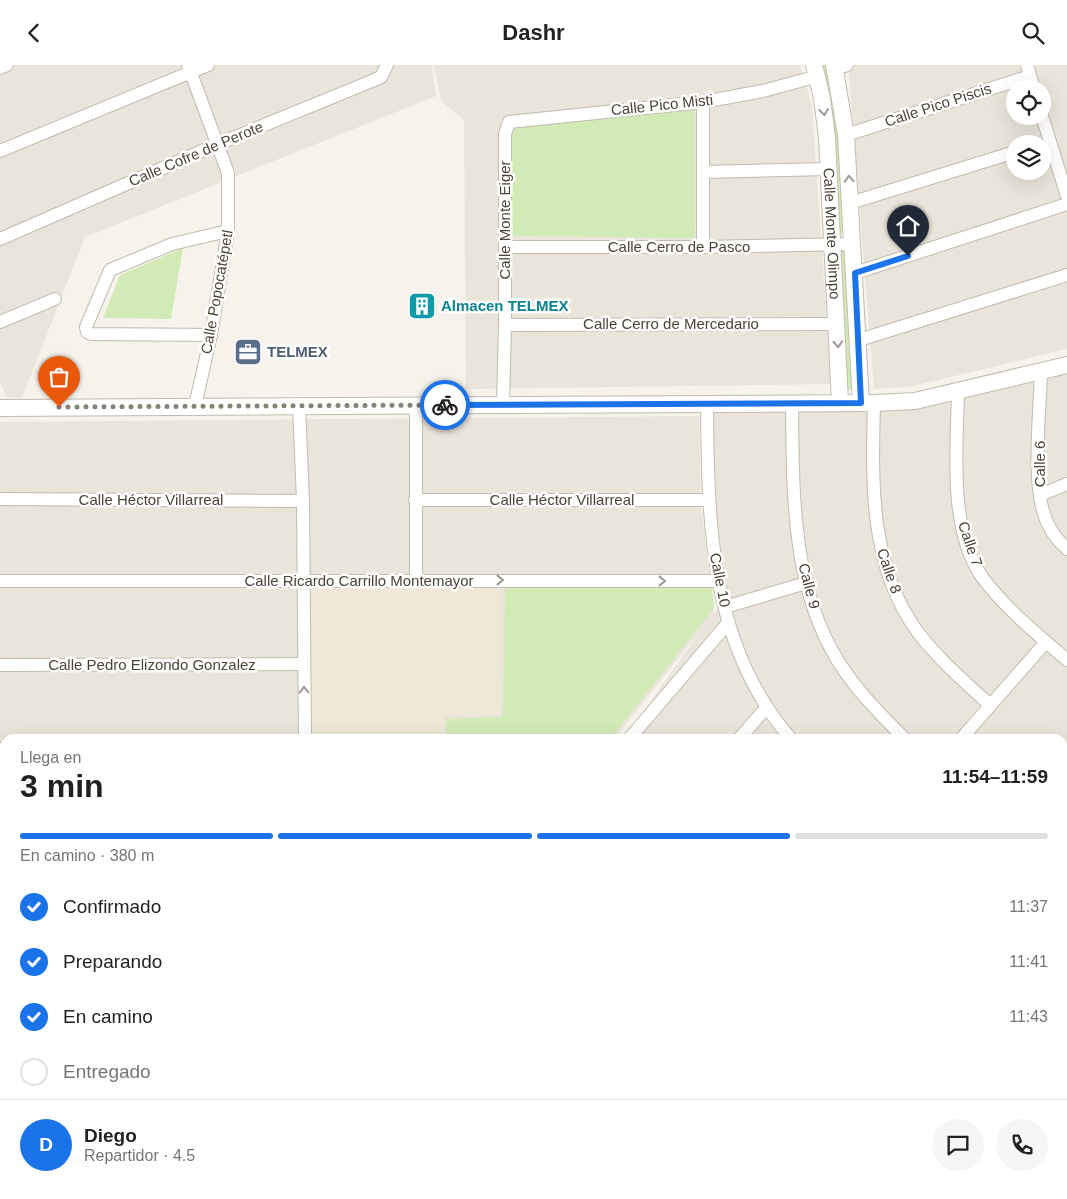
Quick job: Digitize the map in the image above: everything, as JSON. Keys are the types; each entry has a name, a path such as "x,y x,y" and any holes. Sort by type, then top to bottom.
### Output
{"street":[{"path":"0,68 7,65"},
{"path":"0,151 190,69 208,65"},
{"name":"Calle Cofre de Perote","path":"0,239 218,144 381,77 387,65"},
{"name":"Calle Monte Olimpo","path":"839,66 846,135 858,340 868,403"},
{"name":"Calle Popocatépetl","path":"190,69 228,168 228,231 211,335 195,406"},
{"name":"Calle Pico Piscis","path":"846,135 1028,70"},
{"name":"Calle Monte Olimpo","path":"816,71 827,138 834,245 840,403"},
{"name":"Calle Pico Misti","path":"506,125 514,120 703,102 763,91 816,71"},
{"path":"703,102 703,247"},
{"name":"Calle Monte Eiger","path":"503,405 506,125"},
{"path":"850,203 1006,155"},
{"path":"1051,157 1067,196"},
{"path":"704,172 829,169"},
{"path":"855,273 1067,204"},
{"path":"211,335 91,334 87,332 86,327 110,269 172,245 228,231"},
{"name":"Calle Cerro de Pasco","path":"506,247 853,245"},
{"path":"858,340 1067,275"},
{"path":"0,322 55,299"},
{"name":"Calle Cerro de Mercedario","path":"505,325 837,324"},
{"path":"0,408 792,405 868,403 915,401 1067,365"},
{"name":"Calle 6","path":"1041,372 1040,495 1048,526 1056,539 1067,549"},
{"name":"Calle 7","path":"958,391 957,466 959,511 972,560 995,592 1067,660"},
{"name":"Calle 8","path":"868,403 875,515 881,551 903,609 918,632 955,673 990,705"},
{"path":"416,405 416,580"},
{"name":"Calle 10","path":"707,405 708,500 718,581 728,623 746,670 766,708 787,734"},
{"name":"Calle 9","path":"792,405 793,480 806,583 819,621 837,659 861,693 901,734"},
{"path":"299,406 302,501 304,734"},
{"path":"1040,495 1067,484"},
{"name":"Calle Héctor Villarreal","path":"0,499 302,501"},
{"name":"Calle Héctor Villarreal","path":"415,500 708,500"},
{"name":"Calle Ricardo Carrillo Montemayor","path":"0,581 718,581"},
{"path":"725,607 806,583"},
{"path":"636,734 728,623"},
{"path":"965,734 1046,642"},
{"name":"Calle Pedro Elizondo Gonzalez","path":"0,665 304,664"},
{"path":"744,734 766,708"}],"shaded area":[{"path":"0,65 432,65 436,96 85,237 22,398 6,397 0,381"},
{"path":"434,65 800,65 812,106 831,384 466,389 464,120 441,101"},
{"path":"846,65 1067,65 1067,349 909,387 874,389 849,74"},
{"path":"1067,363 1067,734 628,734 704,626 618,734 0,734 0,422 699,416 701,505 714,614 720,605 710,404 913,400"},
{"path":"501,583 500,714 444,715 444,734 311,734 311,587"}],"green space":[{"path":"816,65 825,65 836,96 843,233 836,236"},
{"path":"694,105 695,238 513,236 509,126"},
{"path":"183,248 171,319 103,318 120,275"},
{"path":"845,249 854,390 847,389 837,250"},
{"path":"505,584 712,585 714,608 614,734 446,734 446,719 503,717"}],"way so far":[{"path":"59,407 445,405"}],"place":[{"name":"Almacen TELMEX","path":"422,306"},
{"name":"TELMEX","path":"248,352"}],"route":[{"path":"445,405 775,405 861,403 855,273 908,256"}]}
